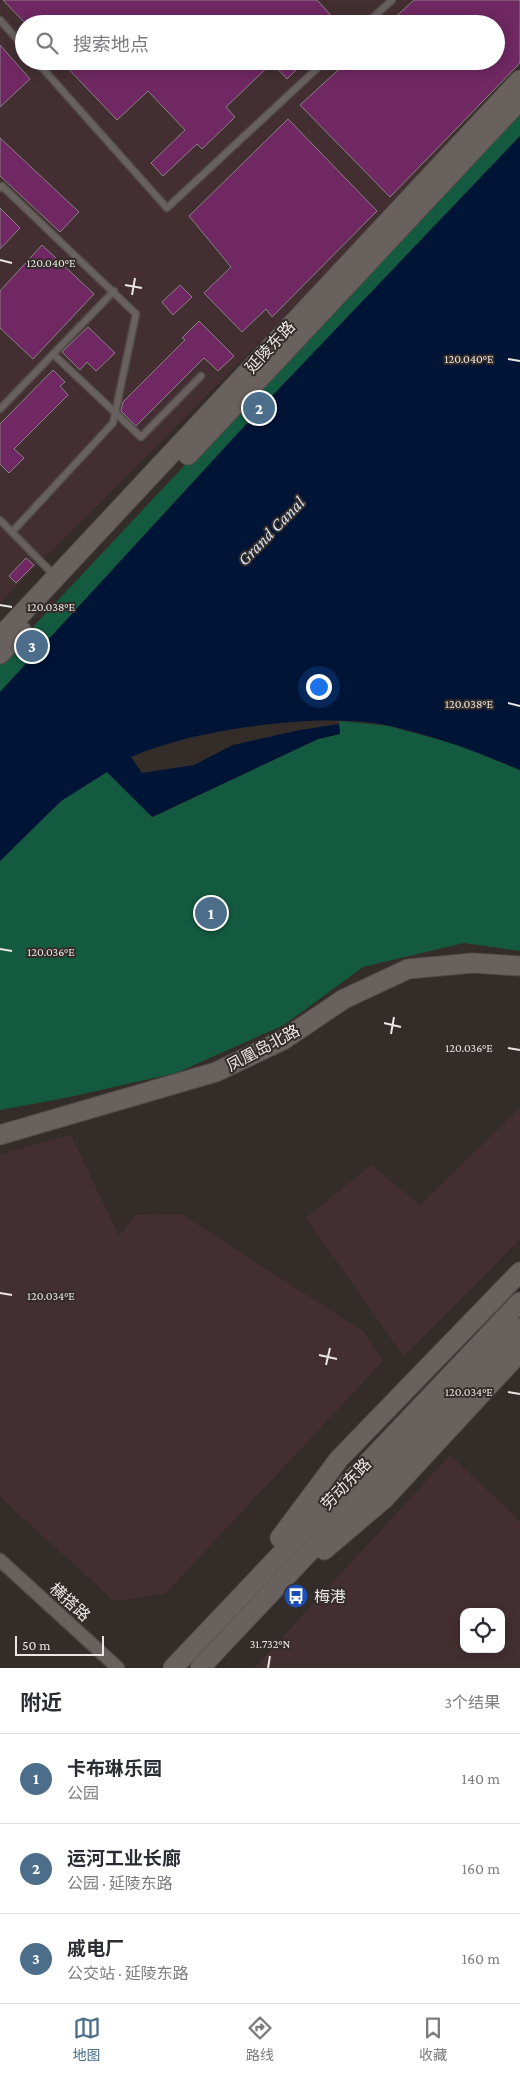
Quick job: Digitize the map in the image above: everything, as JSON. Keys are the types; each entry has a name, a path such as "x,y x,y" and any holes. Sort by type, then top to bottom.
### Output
{"main road":[{"name":"延陵东路","path":"0,637 520,80"},
{"name":"延陵东路","path":"0,654 72,580 520,100"},
{"name":"凤凰岛北路","path":"0,1135 216,1072 283,1040 344,999 408,969 474,963 520,966"},
{"path":"231,1604 339,1459 520,1272"},
{"name":"劳动东路","path":"173,1668 231,1604 520,1302"},
{"name":"劳动东路","path":"200,1668 520,1328"},
{"path":"245,1618 384,1499 520,1352"}],"street":[{"name":"横搭路","path":"0,1560 118,1668"}],"lane":[{"path":"376,15 392,0"},
{"path":"0,20 15,37"},
{"path":"44,70 166,208 315,70"},
{"path":"0,188 2,186 136,314 113,423 12,532"},
{"path":"0,409 114,291"},
{"path":"53,354 141,437 202,376"},
{"path":"0,520 57,578"},
{"path":"0,531 6,525"}],"shaded area":[{"path":"0,0 520,0 520,63 298,304 0,603"},
{"path":"520,1108 520,1239 404,1357 306,1218 371,1165 420,1205"},
{"path":"71,1135 119,1236 135,1215 181,1214 364,1332 383,1361 165,1594 114,1601 0,1497 0,1154"},
{"path":"450,1455 520,1521 520,1668 254,1668"}],"green space":[{"path":"520,108 520,155 0,696 0,662"},
{"path":"339,721 389,726 461,746 520,770 520,951 464,943 363,967 284,1025 176,1073 65,1098 0,1110 0,861 61,801 107,772 153,817 318,739 340,734"}],"water":[{"name":"Grand Canal","path":"520,136 520,770 440,740 390,726 362,722 295,722 223,731 157,747 131,757 142,773 194,765 233,745 300,730 339,724 340,734 318,739 152,817 107,772 61,801 0,861 0,692 272,396"}],"building":[{"path":"3,0 317,0 331,15 17,15"},
{"path":"414,0 520,0 520,63 390,197 300,105 338,70 505,70 505,15 398,15"},
{"path":"0,45 15,62 15,70 22,70 30,79 0,107"},
{"path":"70,70 265,70 226,107 235,117 202,149 197,144 163,176 151,163 185,130 148,91 117,120"},
{"path":"279,70 296,70 287,79"},
{"path":"288,119 377,211 272,317 266,309 242,332 204,293 231,267 189,216"},
{"path":"0,138 79,212 60,232 0,176"},
{"path":"0,208 20,228 0,249"},
{"path":"42,245 94,294 33,359 0,328 0,291"},
{"path":"180,285 192,297 173,315 162,302"},
{"path":"199,321 234,356 218,371 204,358 136,426 121,411 123,402 185,340 182,338"},
{"path":"88,327 115,353 96,371 87,362 80,370 62,352"},
{"path":"53,370 65,382 60,386 68,395 14,449 24,458 9,473 0,464 0,424"},
{"path":"26,558 34,565 16,583 9,576"}],"place":[{"name":"运河工业长廊","path":"259,408"},
{"name":"戚电厂","path":"32,646"},
{"name":"卡布琳乐园","path":"211,913"},
{"name":"梅港","path":"296,1596"}]}
